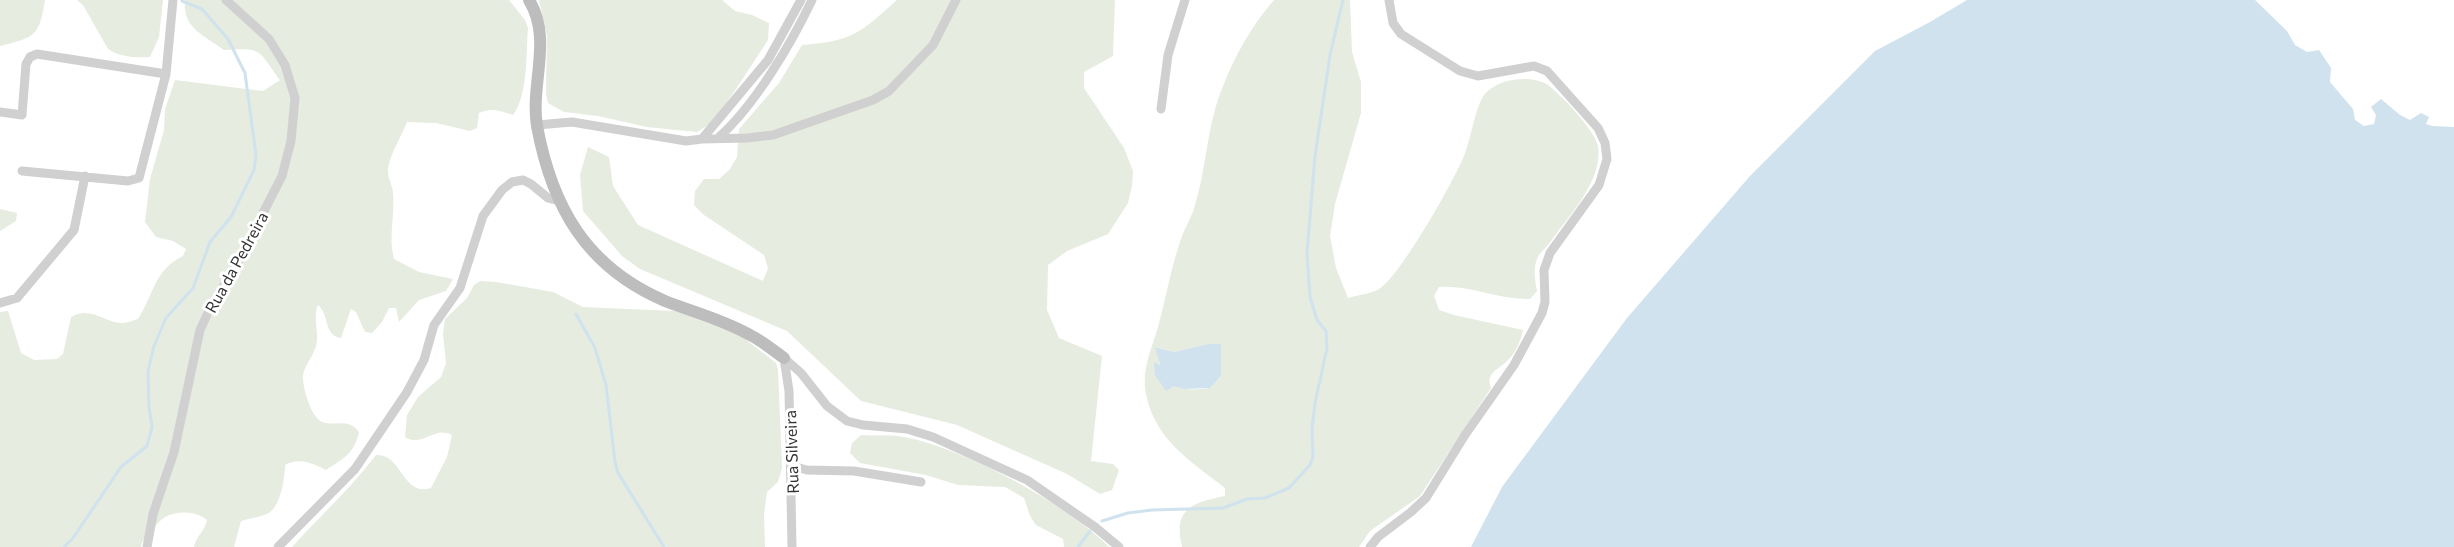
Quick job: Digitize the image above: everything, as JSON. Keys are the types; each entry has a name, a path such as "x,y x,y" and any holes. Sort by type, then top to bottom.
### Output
{"street":[{"path":"22,171 128,181 142,175 166,74 173,0"},
{"name":"Rua da Pedreira","path":"147,547 162,482 174,452 200,330 282,176 291,141 295,98 285,65 269,39 226,0"},
{"path":"529,0 537,19 540,46 536,96 537,125 559,201 578,235 593,253 613,270 664,300 749,334 784,358 801,373 827,406 848,421 863,425 907,429 933,437 1027,480 1095,526 1119,547"},
{"path":"702,139 768,60 801,0"},
{"path":"719,137 730,127 766,78 802,21 812,0"},
{"path":"537,125 572,122 687,141 773,135 873,100 889,91 933,45 956,0"},
{"path":"1161,109 1168,55 1185,0"},
{"path":"1370,547 1378,537 1426,498 1465,435 1514,365 1542,313 1545,302 1544,270 1550,253 1599,185 1607,159 1605,142 1598,128 1547,71 1534,66 1478,76 1460,71 1401,34 1393,23 1389,0"},
{"path":"0,112 22,115 26,64 30,57 37,54 166,74"},
{"path":"0,303 17,298 74,230 85,176"},
{"path":"278,547 355,469 407,392 424,360 434,324 460,288 483,216 502,190 512,182 523,180 548,198 559,201"},
{"name":"Rua Silveira","path":"784,358 789,391 792,547"},
{"path":"792,466 807,470 854,471 921,482"}],"shaded area":[{"path":"0,0 45,0 40,22 33,34 0,46"},
{"path":"77,0 163,0 159,37 150,57 128,56 108,49 83,5"},
{"path":"185,0 509,0 525,20 528,28 524,85 518,107 513,115 496,110 479,113 477,128 470,131 436,123 407,122 393,153 388,171 393,194 392,251 394,259 419,272 453,279 446,291 419,300 399,322 396,308 389,308 382,322 372,333 365,332 356,312 351,309 341,338 335,336 329,329 322,309 318,305 317,341 304,371 304,386 309,405 318,419 327,423 349,424 359,432 354,446 343,459 326,470 300,461 285,465 282,490 274,508 264,515 241,521 234,547 194,547 207,520 192,513 181,512 162,519 142,542 141,547 0,547 0,312 8,311 21,353 34,360 57,359 63,354 71,317 78,314 91,314 123,323 138,319 160,275 183,256 186,249 173,241 156,237 145,222 150,179 164,130 165,109 175,80 263,91 280,80 263,56 253,50 224,50 196,30 187,18"},
{"path":"539,0 722,0 735,11 752,15 769,23 768,40 712,123 697,132 647,127 598,116 564,112 548,103 546,93 547,36"},
{"path":"897,0 1115,0 1113,56 1084,72 1084,88 1124,148 1133,171 1132,186 1128,203 1108,234 1067,251 1048,265 1047,310 1059,338 1102,356 1091,461 1113,464 1119,470 1112,490 1100,494 1067,474 957,425 861,401 787,331 640,269 622,256 583,211 580,175 588,147 609,157 613,186 638,225 763,281 768,268 764,255 704,215 694,205 695,191 704,179 719,179 730,169 737,157 739,129 779,83 802,45 845,38 864,28"},
{"path":"1274,0 1350,0 1352,52 1361,82 1361,113 1335,204 1330,236 1336,268 1348,298 1379,289 1400,266 1426,227 1449,186 1464,156 1481,101 1484,95 1495,86 1519,79 1535,80 1547,84 1582,120 1593,134 1598,146 1598,159 1590,184 1576,208 1537,259 1535,279 1537,291 1530,299 1518,299 1462,288 1439,287 1434,296 1439,310 1523,330 1515,351 1491,375 1491,388 1420,496 1370,531 1359,547 1182,547 1180,524 1187,510 1194,505 1225,496 1225,488 1186,457 1164,434 1155,421 1145,388 1148,357 1158,327 1177,250 1194,209 1218,100 1239,51","holes":["1208,344 1221,344 1221,376 1210,388 1190,389 1177,386 1154,362 1160,367 1156,347 1174,352"]},
{"path":"0,209 17,213 16,221 0,231"},
{"path":"480,281 553,292 583,307 675,311 740,335 776,363 782,468 778,482 767,492 764,514 765,547 292,547 376,455 385,456 414,486 421,489 431,488 447,457 452,435 440,433 423,439 411,440 405,437 407,415 418,397 441,377 446,363 443,334 445,319 467,298 474,285"},
{"path":"861,435 898,436 951,451 980,463 1010,478 1066,512 1109,547 1064,547 1063,539 1036,525 1030,516 1024,498 1005,487 958,485 926,475 860,463 850,453 852,443"}],"water":[{"path":"1967,0 2255,0 2287,31 2295,45 2307,52 2319,50 2331,68 2330,82 2353,109 2355,120 2364,126 2374,124 2376,115 2371,107 2381,99 2400,115 2410,120 2421,113 2429,117 2426,124 2454,127 2454,547 1471,547 1502,487 1627,318 1750,176 1875,51"},
{"path":"1208,344 1221,344 1221,376 1210,388 1184,389 1174,386 1166,391 1155,375 1154,362 1160,365 1155,347 1174,352"}],"waterway":[{"path":"1102,521 1128,513 1223,508 1247,499 1265,498 1289,488 1310,465 1313,457 1312,429 1315,403 1327,348 1326,331 1317,320 1310,297 1307,253 1315,156 1330,55 1343,0"},
{"path":"64,547 73,538 121,467 147,446 152,427 148,371 154,346 166,318 193,288 210,242 231,217 254,170 256,155 245,73 228,39 202,9 182,1"},
{"path":"576,314 595,348 606,385 618,473 664,547"},
{"path":"1078,547 1090,531"}]}
